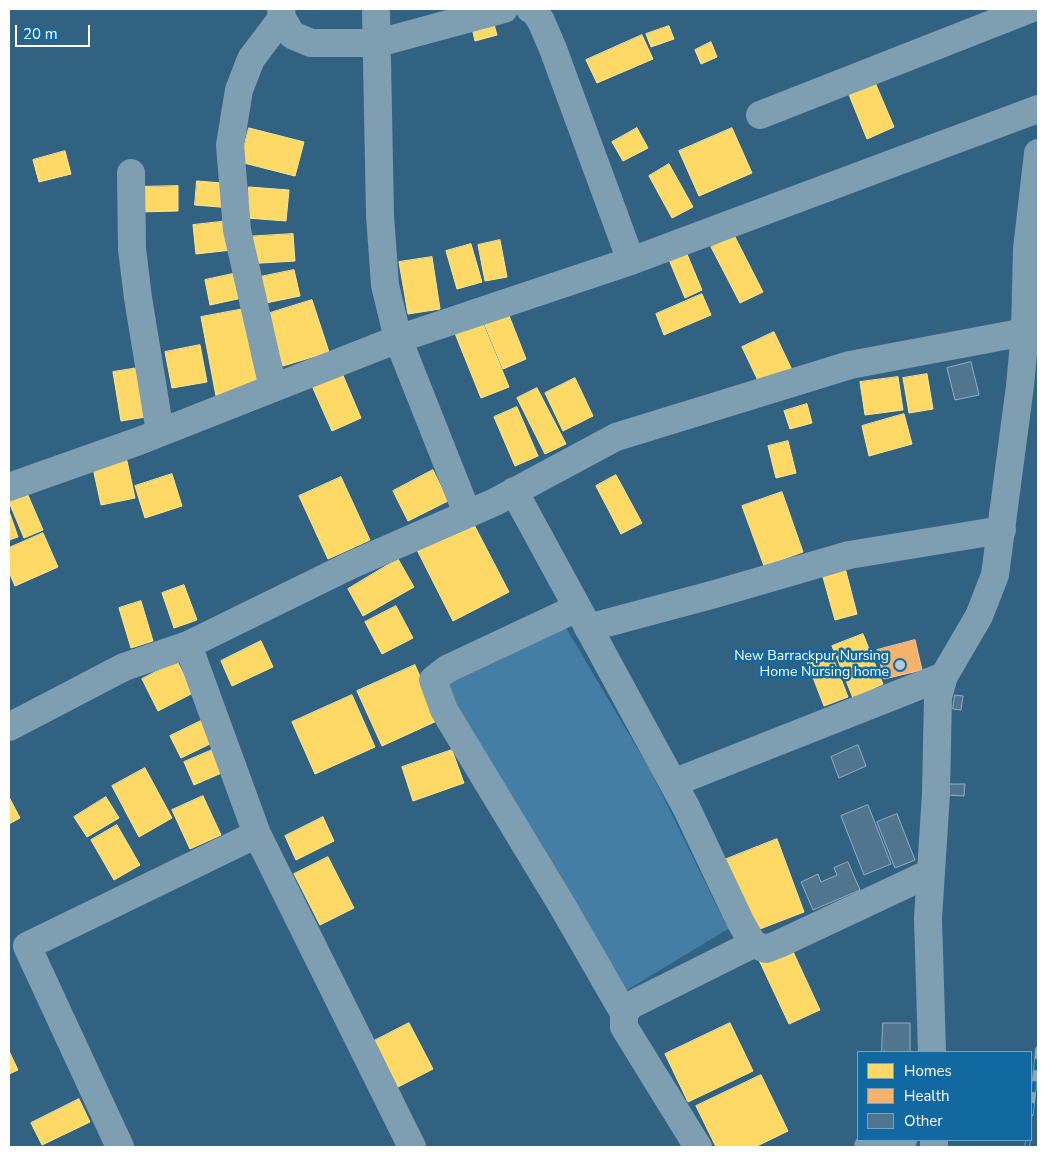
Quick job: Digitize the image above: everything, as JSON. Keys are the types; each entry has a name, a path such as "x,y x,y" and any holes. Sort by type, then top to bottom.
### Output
{"street":[{"path":"376,9 380,215 386,285 398,339 467,513"},
{"path":"281,13 292,35 311,43 378,43 504,9"},
{"path":"533,9 541,21 553,49 631,261"},
{"path":"760,115 1030,9"},
{"path":"273,388 237,230 230,145 239,90 251,59 281,13"},
{"path":"9,487 160,432 398,339 631,261 1038,109"},
{"path":"932,1051 928,918 936,794 938,697 944,676 979,616 995,575 1025,332 1027,249 1038,153"},
{"path":"131,173 132,249 160,432"},
{"path":"9,727 124,667 188,644 351,565 495,502 616,437 850,365 1025,332"},
{"path":"514,491 686,807 740,921 753,944 766,949 779,944 930,873"},
{"path":"698,1147 624,1027 624,1013 563,907 444,710 433,680 447,669 582,618 715,594 849,555 1002,530"},
{"path":"188,644 258,834 412,1147"},
{"path":"673,783 944,676"},
{"path":"120,1147 27,946 258,834"},
{"path":"624,1013 631,1004 753,944"},
{"path":"868,1147 898,1141"}],"water":[{"path":"562,621 650,770 728,929 622,993 444,684"}],"building: Homes":[{"path":"491,14 497,35 475,41 470,19"},
{"path":"669,26 674,39 651,47 646,34"},
{"path":"642,35 653,59 597,83 586,60"},
{"path":"711,42 717,57 701,64 695,50"},
{"path":"871,73 894,127 867,139 845,85"},
{"path":"249,128 304,142 295,176 240,162"},
{"path":"637,128 648,148 623,161 612,142"},
{"path":"732,128 752,173 699,196 679,151"},
{"path":"65,151 71,174 39,182 33,160"},
{"path":"669,164 693,207 672,218 649,176"},
{"path":"197,181 234,184 232,208 195,205"},
{"path":"178,186 178,211 138,212 137,187"},
{"path":"249,187 289,190 286,221 247,218"},
{"path":"229,221 232,250 196,254 193,225"},
{"path":"293,234 295,261 245,264 243,237"},
{"path":"734,235 763,292 740,303 711,247"},
{"path":"500,240 507,277 485,281 478,245"},
{"path":"471,244 482,282 457,289 446,251"},
{"path":"684,247 702,290 685,298 667,255"},
{"path":"432,257 440,309 408,314 399,262"},
{"path":"294,270 300,296 261,304 255,278"},
{"path":"237,273 242,298 210,305 205,280"},
{"path":"702,294 711,315 664,335 656,314"},
{"path":"312,300 329,352 283,366 267,314"},
{"path":"244,309 259,387 216,396 201,317"},
{"path":"508,313 526,359 503,369 484,323"},
{"path":"481,319 509,387 481,398 454,331"},
{"path":"774,332 794,374 762,389 742,347"},
{"path":"200,345 207,382 172,388 165,352"},
{"path":"144,367 152,416 121,421 113,372"},
{"path":"342,373 361,418 332,431 312,386"},
{"path":"927,374 933,409 909,413 903,378"},
{"path":"898,377 903,410 865,415 860,382"},
{"path":"575,378 593,416 563,431 545,393"},
{"path":"537,388 566,444 545,454 517,398"},
{"path":"807,404 812,423 790,429 784,411"},
{"path":"517,407 538,456 515,466 494,417"},
{"path":"904,414 912,444 869,456 862,426"},
{"path":"788,441 796,473 776,478 768,446"},
{"path":"127,461 135,498 101,505 93,468"},
{"path":"433,470 448,501 408,521 393,491"},
{"path":"172,474 182,506 145,518 135,486"},
{"path":"616,475 642,523 621,534 596,486"},
{"path":"341,477 370,540 328,559 299,496"},
{"path":"782,492 803,552 764,566 742,506"},
{"path":"27,493 43,530 24,538 9,502"},
{"path":"9,511 18,537 9,540"},
{"path":"470,517 509,592 453,621 415,546"},
{"path":"43,533 58,567 15,586 9,572 9,548"},
{"path":"398,559 414,587 363,616 348,589"},
{"path":"844,564 857,614 835,620 821,570"},
{"path":"184,585 197,620 174,628 162,593"},
{"path":"141,601 153,641 131,648 119,608"},
{"path":"396,606 413,638 382,654 365,622"},
{"path":"863,634 883,684 853,698 832,646"},
{"path":"261,641 273,667 232,686 221,661"},
{"path":"831,653 848,697 824,706 807,662"},
{"path":"177,661 193,693 158,711 142,679"},
{"path":"415,665 439,720 382,746 357,691"},
{"path":"352,695 375,747 315,774 292,722"},
{"path":"203,720 214,742 181,758 170,736"},
{"path":"217,748 226,771 194,785 184,762"},
{"path":"452,750 464,783 413,801 402,767"},
{"path":"145,768 172,818 139,837 112,786"},
{"path":"203,796 221,835 190,849 172,810"},
{"path":"9,797 20,818 9,824"},
{"path":"106,797 119,818 87,837 74,817"},
{"path":"323,817 334,841 296,860 285,836"},
{"path":"117,825 140,865 114,880 91,840"},
{"path":"777,839 804,912 752,932 724,860"},
{"path":"328,857 354,908 320,925 294,874"},
{"path":"789,943 820,1010 789,1024 758,958"},
{"path":"409,1023 433,1069 398,1087 374,1041"},
{"path":"730,1023 753,1071 688,1102 665,1054"},
{"path":"9,1051 18,1070 9,1074"},
{"path":"761,1075 788,1131 755,1147 716,1147 696,1106"},
{"path":"79,1099 90,1122 42,1145 31,1123"}],"building: Health":[{"path":"915,640 922,670 884,679 877,650"}],"building: Other":[{"path":"971,362 979,395 955,400 947,368"},
{"path":"955,695 963,696 961,710 953,709"},
{"path":"858,745 866,766 839,778 831,757"},
{"path":"947,784 965,784 964,796 947,795"},
{"path":"868,805 891,864 864,875 841,816"},
{"path":"897,814 915,860 895,868 877,822"},
{"path":"848,862 860,890 813,910 801,882 818,874 821,882 837,875 834,868"},
{"path":"883,1023 910,1023 910,1051 882,1051"}],"railway":[{"path":"1032,1105 1038,1049"},
{"path":"1027,1147 1028,1141"}],"place":[{"name":"New Barrackpur Nursing Home Nursing home","path":"900,665"}]}
